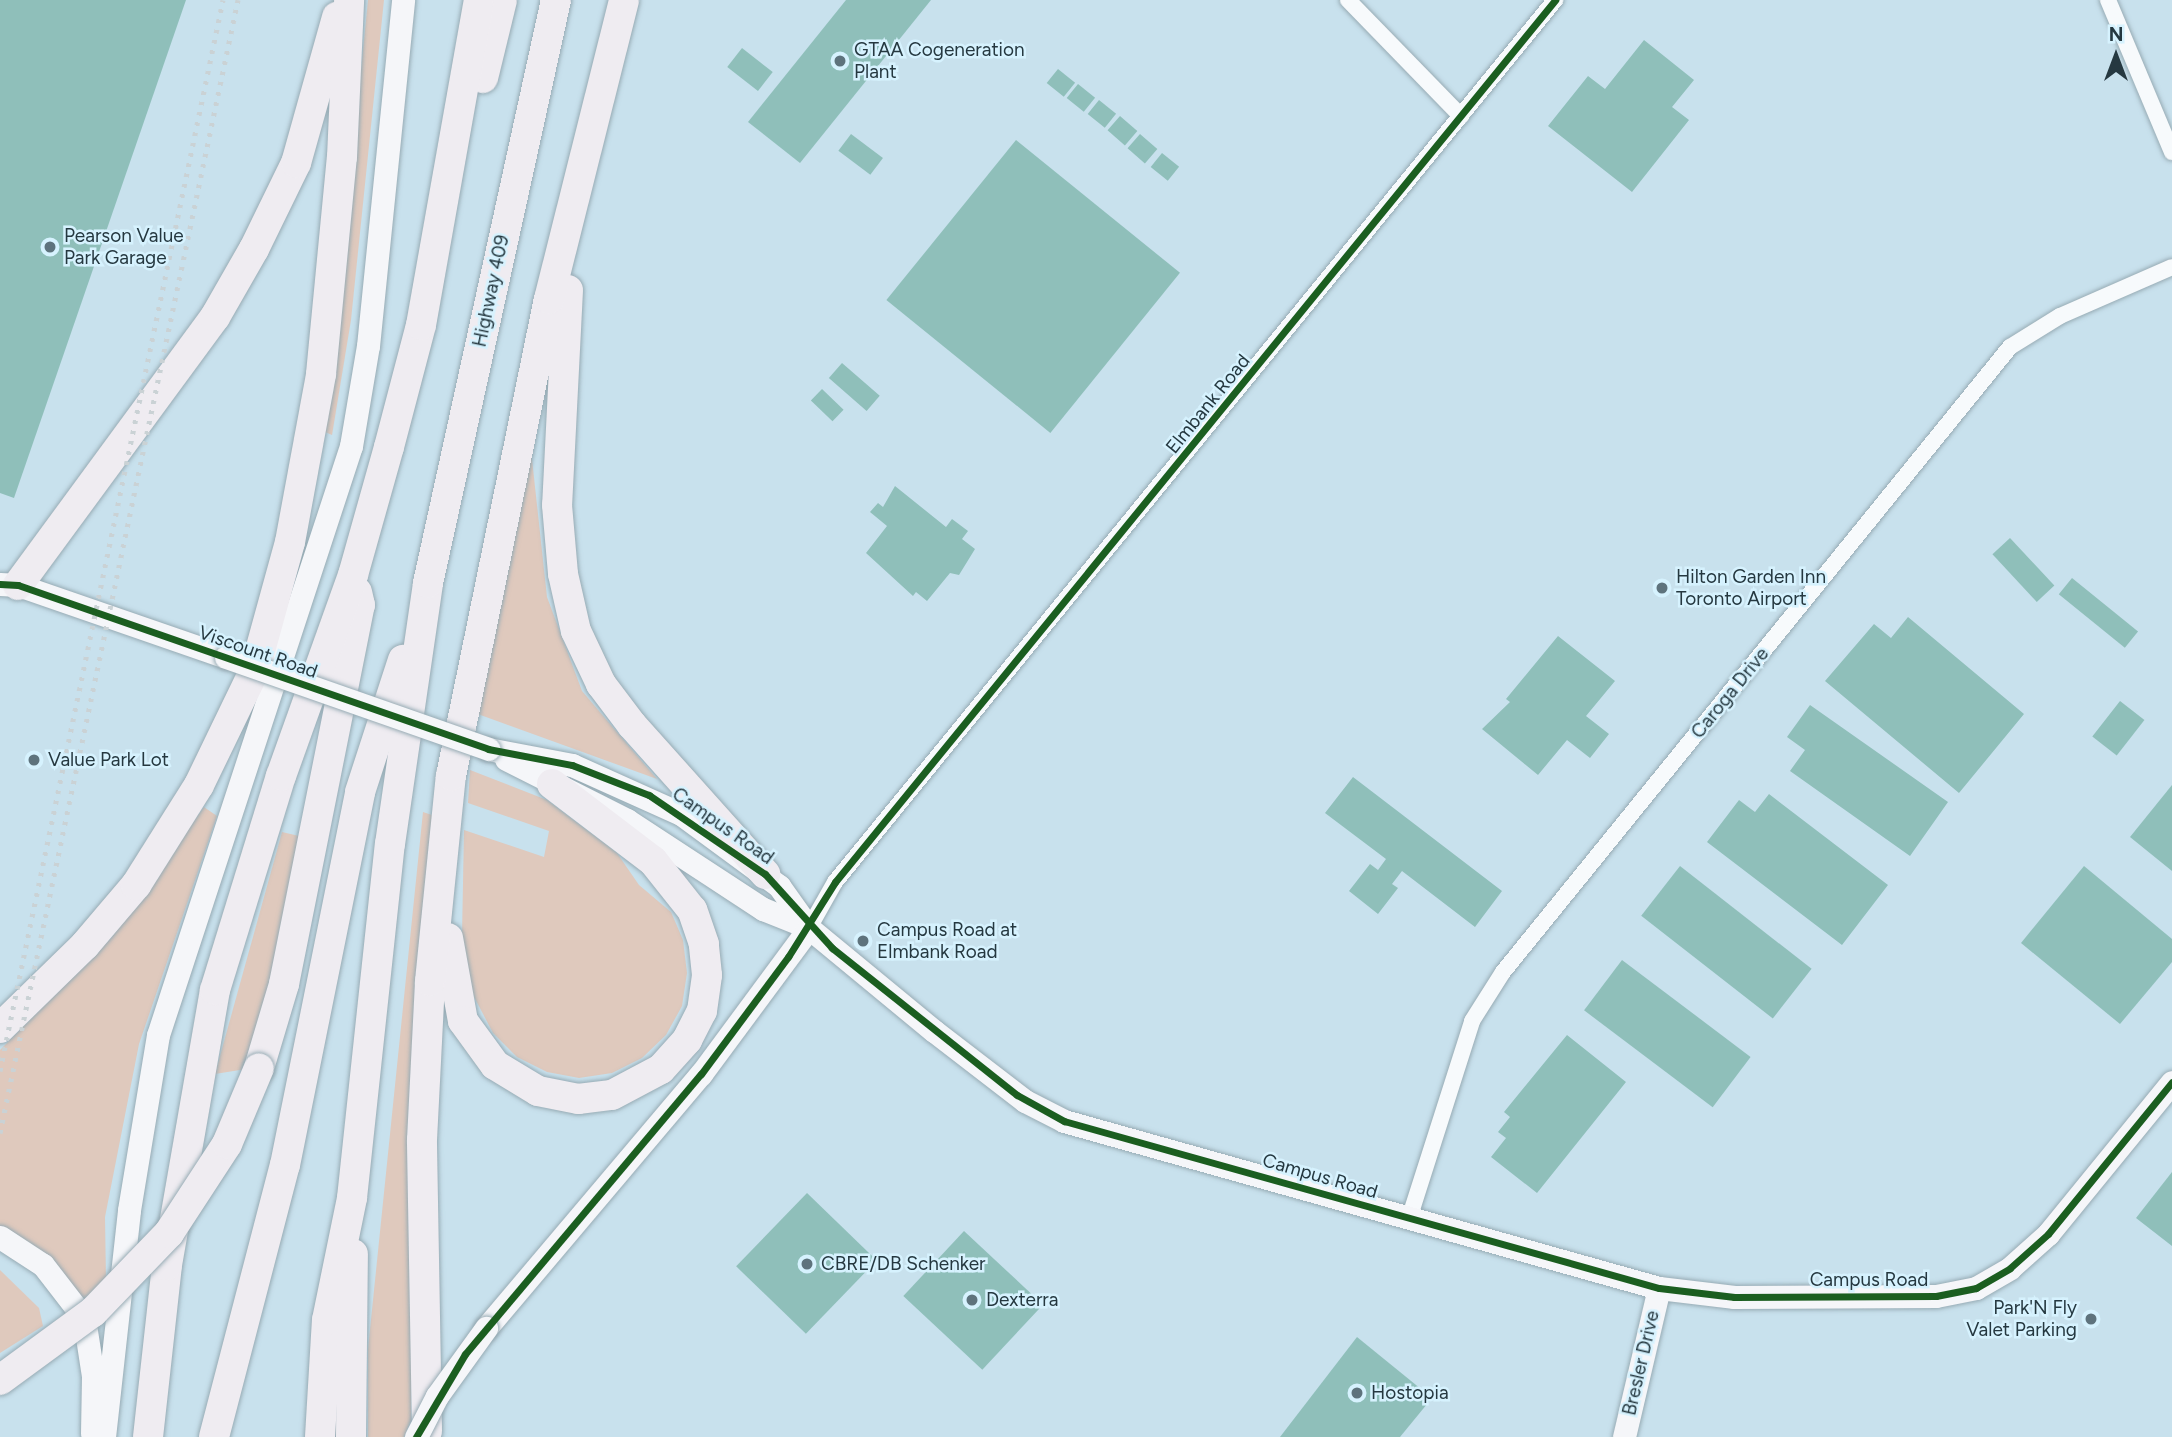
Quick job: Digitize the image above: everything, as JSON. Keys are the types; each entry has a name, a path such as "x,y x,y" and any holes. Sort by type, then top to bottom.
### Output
{"highway":[{"path":"6,581 215,317 254,249 296,163 342,0"},
{"path":"0,1028 85,945 136,885 199,785 255,669 289,542 321,374 341,169 349,0"},
{"path":"453,146 446,103 459,0"},
{"path":"148,1437 167,1265 215,990 281,776 353,575 421,325 479,0"},
{"path":"453,146 464,134 479,93 502,0"},
{"path":"427,1437 422,1140 442,875 466,690 549,299 579,192 624,0"},
{"name":"Highway 409","path":"428,583 551,7"},
{"path":"579,192 556,448 568,603 601,684 765,874"},
{"path":"0,1380 93,1311 169,1233 227,1144 259,1068 284,984 360,605 353,575"},
{"path":"320,1437 327,1321 352,1198 390,844 428,583"},
{"path":"214,1437 241,1347 285,1165 360,792 428,583"},
{"path":"442,875 458,1009 495,1065 538,1091 578,1099 612,1095 661,1069 687,1040 705,1000 707,960 700,927 653,861 552,784"},
{"path":"351,1437 352,1198"},
{"path":"233,1437 241,1347"}],"street":[{"path":"104,1437 129,1210 158,1035 351,446 402,46 403,0"},
{"path":"402,46 414,0"},
{"path":"1348,0 1461,116"},
{"name":"Elmbank Road","path":"809,928 835,882 1555,0"},
{"path":"2108,0 2172,152"},
{"name":"Caroga Drive","path":"1409,1219 1472,1021 1503,972 2010,347 2060,316 2172,267"},
{"name":"Viscount Road","path":"6,581 488,749"},
{"name":"Campus Road","path":"488,749 627,820 763,909 809,928"},
{"name":"Campus Road","path":"488,749 572,765 649,795 765,874 809,928 1017,1095 1064,1121 1658,1289 1770,1297 1936,1296 1976,1288 2010,1268 2048,1234 2172,1082"},
{"path":"415,1437 437,1396 486,1328 701,1074 809,928"},
{"path":"0,1237 43,1265 85,1318 93,1376 92,1437"},
{"name":"Bresler Drive","path":"1624,1437 1658,1289"}],"shaded area":[{"path":"368,0 384,0 351,320 332,435 325,432"},
{"path":"531,450 547,597 582,691 657,779 475,713"},
{"path":"470,770 547,800 617,853 639,885 671,912 683,940 687,973 682,1006 666,1035 642,1058 612,1073 579,1078 547,1072 517,1057 493,1033 471,991 462,935 464,830 544,857 549,831 468,803"},
{"path":"204,807 217,816 139,1044 105,1217 106,1279 81,1302 0,1229 0,1050 111,938"},
{"path":"423,812 432,815 413,1066 411,1420 404,1437 368,1437 368,1349"},
{"path":"282,832 299,836 271,976 246,1069 215,1074"},
{"path":"0,1270 39,1308 43,1326 0,1353"}],"building":[{"name":"Pearson Value Park Garage","path":"0,0 186,0 14,498 0,493"},
{"name":"GTAA Cogeneration Plant","path":"846,0 931,0 800,163 748,122"},
{"path":"1644,40 1694,80 1672,107 1689,120 1632,192 1548,126 1588,76 1605,89"},
{"path":"742,48 773,72 758,91 727,67"},
{"path":"1058,69 1075,83 1064,97 1047,83"},
{"path":"1078,84 1095,98 1084,112 1067,98"},
{"path":"1099,100 1116,114 1105,128 1088,114"},
{"path":"1120,116 1137,131 1125,145 1108,130"},
{"path":"851,134 883,158 870,175 838,151"},
{"path":"1140,134 1157,149 1145,163 1128,148"},
{"path":"1016,140 1180,273 1050,433 886,300"},
{"path":"1162,153 1179,167 1168,181 1151,167"},
{"path":"842,363 880,396 867,411 829,378"},
{"path":"822,389 844,410 832,421 811,401"},
{"path":"895,486 946,527 952,519 968,531 962,539 975,549 959,575 950,573 927,601 916,592 913,596 866,553 887,526 870,512 878,503 883,507"},
{"path":"2010,538 2054,586 2037,602 1992,554"},
{"path":"2072,578 2138,631 2125,648 2059,594"},
{"path":"1908,617 2024,714 1959,793 1825,681 1874,624 1891,638"},
{"path":"1558,636 1615,681 1586,716 1609,734 1590,758 1567,740 1538,775 1482,729 1510,702 1506,699"},
{"path":"2120,701 2144,720 2117,756 2092,736"},
{"path":"1810,705 1948,802 1910,856 1790,771 1805,750 1787,737"},
{"path":"1353,777 1502,891 1475,927 1402,871 1392,884 1398,888 1378,914 1349,891 1370,864 1378,870 1386,859 1325,813"},
{"path":"2172,785 2172,871 2130,837"},
{"path":"1769,794 1888,885 1842,945 1707,842 1739,800 1755,812"},
{"path":"1680,866 1812,969 1773,1018 1641,916"},
{"path":"2084,866 2172,939 2172,962 2120,1024 2021,943"},
{"path":"1622,960 1751,1057 1713,1107 1584,1010"},
{"path":"1567,1035 1626,1082 1537,1193 1491,1157 1506,1138 1498,1132 1510,1117 1504,1112"},
{"path":"2172,1172 2172,1246 2136,1218"},
{"name":"CBRE/DB Schenker","path":"807,1193 877,1260 806,1334 736,1266"},
{"name":"Dexterra","path":"964,1231 1043,1305 982,1370 903,1296"},
{"path":"1357,1337 1432,1398 1400,1437 1280,1437"}],"railway":[{"path":"0,1071 223,0"},
{"path":"0,1133 238,0"}],"cycle path":[{"path":"416,1437 465,1354 701,1074 788,957 835,882 1555,0"},
{"path":"0,584 18,585 488,749 572,765 649,795 765,874 832,948 1017,1095 1064,1121 1659,1288 1734,1297 1936,1296 1976,1288 2010,1268 2048,1234 2172,1082"}],"place":[{"name":"GTAA Cogeneration Plant","path":"840,61"},
{"name":"Pearson Value Park Garage","path":"50,247"},
{"name":"Hilton Garden Inn Toronto Airport","path":"1662,588"},
{"name":"Value Park Lot","path":"34,760"},
{"name":"Campus Road at Elmbank Road","path":"863,941"},
{"name":"CBRE/DB Schenker","path":"807,1264"},
{"name":"Dexterra","path":"972,1300"},
{"name":"Park'N Fly Valet Parking","path":"2091,1319"},
{"name":"Hostopia","path":"1357,1393"}]}
